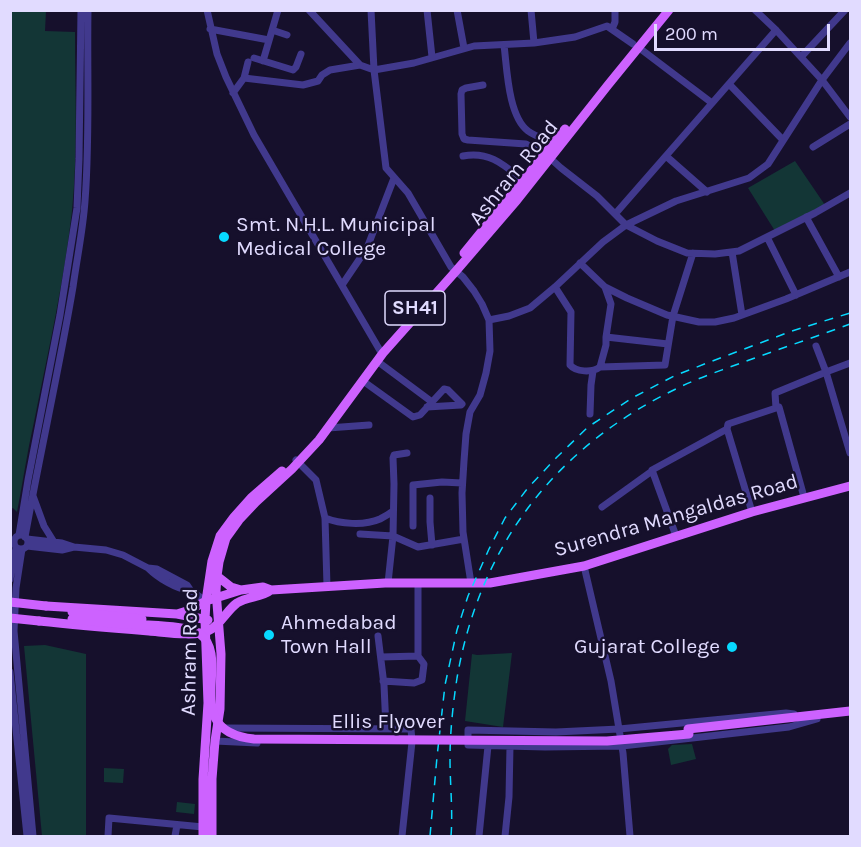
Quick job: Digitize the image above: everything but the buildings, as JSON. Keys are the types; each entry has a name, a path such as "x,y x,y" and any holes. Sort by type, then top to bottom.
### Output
{"main road":[{"name":"Ashram Road","path":"203,832 203,779 208,702 206,601 212,561 220,536 250,498 297,461 380,355 585,112 661,10"},
{"name":"Ashram Road","path":"454,269 524,181 548,156 554,144 635,45 669,10"},
{"name":"Ashram Road","path":"212,837 212,779 220,709 221,654 217,576 226,538 256,502 319,440 380,355"},
{"name":"Surendra Mangaldas Road","path":"205,633 216,627 230,609 238,603 247,598 265,595 271,590 388,583 490,583 584,566 752,512 850,486"},
{"path":"217,576 231,587 241,590"},
{"path":"177,614 206,601 241,590 263,587 271,590"},
{"path":"10,602 53,607 177,614 220,623"},
{"name":"Ellis Flyover","path":"53,607 83,613 172,621 201,628 210,637 215,648 218,709 228,725 241,731 255,733 604,736 688,732"},
{"path":"10,618 177,633 205,633"},
{"name":"Ellis Flyover","path":"57,622 72,619 189,629 199,633 206,641 210,651 213,714 217,722 226,730 241,738 607,741 850,713"}],"street":[{"path":"80,211 81,10"},
{"path":"33,837 14,631 15,588 36,457 68,317 87,147 88,10"},
{"path":"207,10 217,54 254,135 342,285 380,355 429,404 418,416 410,416 363,381"},
{"path":"263,61 278,10"},
{"path":"309,10 360,65 374,70 414,63 474,46 534,43 575,37 607,26 712,103"},
{"path":"371,10 374,70 386,168 408,193 454,269 474,291 489,320 490,351 480,395 470,412 462,483 464,539 471,583"},
{"path":"427,10 432,57"},
{"path":"457,10 464,48"},
{"path":"531,10 534,43"},
{"path":"612,29 615,22 615,10"},
{"path":"755,10 822,80 850,117"},
{"path":"801,57 845,10"},
{"path":"210,29 269,40"},
{"path":"272,30 288,35"},
{"path":"616,213 776,30"},
{"path":"489,320 530,308 603,242 626,225 676,201 749,178 768,164 822,80 850,43"},
{"path":"504,45 512,104 523,126 529,132 554,144"},
{"path":"233,93 244,78 251,60 263,61 293,70 301,54"},
{"path":"244,78 303,85 318,81 330,70 360,65"},
{"path":"729,84 783,141"},
{"path":"483,85 462,90 464,139 526,144 548,156 616,213 626,225 687,253 715,254 738,250 850,193"},
{"path":"813,147 850,123"},
{"path":"463,156 472,154 493,158 524,181"},
{"path":"666,156 707,192"},
{"path":"342,285 368,248 394,178"},
{"path":"806,217 839,277"},
{"path":"767,237 796,295"},
{"path":"732,252 742,315"},
{"path":"555,287 571,312 571,368 665,366 673,316 693,253"},
{"path":"580,263 605,287 627,298 673,316 699,322 715,322 742,315 850,272"},
{"path":"591,414 591,385 606,345 611,304 605,287"},
{"path":"606,337 668,344"},
{"path":"816,346 850,453"},
{"path":"776,408 775,393 850,363"},
{"path":"752,512 727,429 728,424 779,407 804,497"},
{"path":"328,428 369,425"},
{"path":"602,507 652,470 727,429"},
{"path":"388,583 393,536 393,458 394,455 407,453"},
{"path":"10,579 23,542 33,496 36,457"},
{"path":"297,461 316,480 325,518 327,586"},
{"path":"652,471 676,536"},
{"path":"413,526 413,485 442,482 462,483"},
{"path":"33,496 44,526 54,542"},
{"path":"430,498 432,545"},
{"path":"325,518 333,522 353,524 378,520 393,511"},
{"path":"360,534 393,536 418,547 464,539"},
{"path":"23,542 62,543 123,555 206,601"},
{"path":"23,542 62,550 74,547"},
{"path":"584,566 611,681 622,746 630,837"},
{"path":"383,681 414,683 422,680 424,664 418,656 418,583"},
{"path":"378,636 386,728"},
{"path":"381,657 418,656"},
{"path":"10,672 27,837"},
{"path":"786,714 815,717 789,727 622,746 468,745 468,730 556,732 619,729 786,714"},
{"path":"218,728 411,729 412,742 402,837"},
{"path":"215,741 228,743 412,742"},
{"path":"479,837 488,746"},
{"path":"505,837 510,746"},
{"path":"108,837 110,818 177,825 203,832"},
{"path":"175,837 177,825"}],"green space":[{"path":"11,10 46,11 45,31 75,32 76,144 69,238 17,512 13,508 10,510"},
{"path":"795,161 825,205 775,231 748,188"},
{"path":"45,645 86,654 86,836 42,836 24,646"},
{"path":"512,653 503,727 465,721 472,654"},
{"path":"692,744 696,759 671,765 668,749 672,745"},
{"path":"104,768 124,769 123,783 104,782"},
{"path":"177,802 195,804 194,814 176,812"}],"railway":[{"path":"430,836 445,685 457,630 468,596 489,549 505,518 527,489 588,427 632,398 674,376 707,363 792,331 850,313"},
{"path":"451,836 452,718 457,678 468,629 484,584 505,542 531,504 561,469 596,438 636,411 698,379 850,324"}],"place":[{"name":"Smt. N.H.L. Municipal Medical College","path":"224,237"},
{"name":"Ahmedabad Town Hall","path":"269,635"},
{"name":"Gujarat College","path":"732,647"}]}
